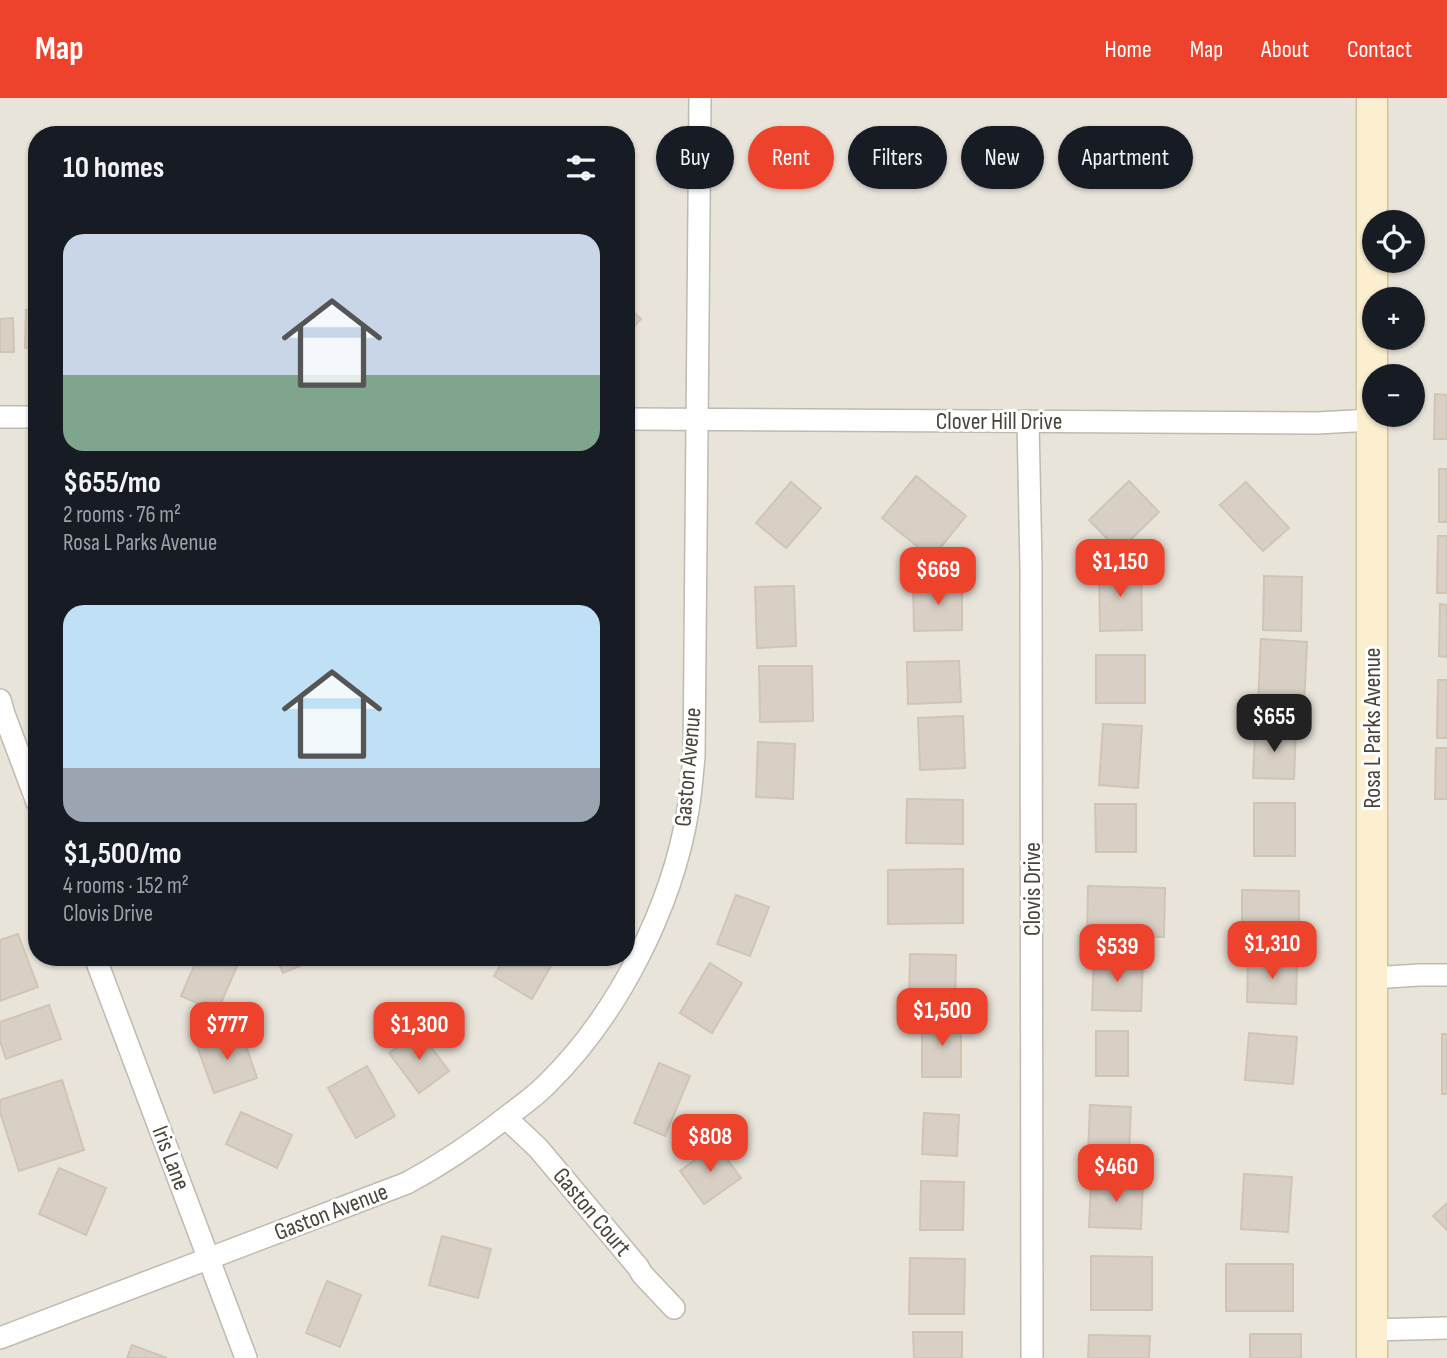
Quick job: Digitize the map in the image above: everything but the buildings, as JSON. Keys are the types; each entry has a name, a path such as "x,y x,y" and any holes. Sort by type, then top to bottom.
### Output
{"street":[{"name":"Gaston Avenue","path":"635,961 666,895 678,856 688,810 694,757 700,98"},
{"name":"Rosa L Parks Avenue","path":"1372,98 1372,364"},
{"path":"0,417 28,417"},
{"name":"Clover Hill Drive","path":"635,419 1317,423 1362,421"},
{"name":"Clovis Drive","path":"1028,421 1031,582 1032,1358"},
{"name":"Rosa L Parks Avenue","path":"1372,427 1372,1344"},
{"path":"0,700 28,778"},
{"name":"Iris Lane","path":"99,966 246,1358"},
{"name":"Gaston Avenue","path":"0,1338 407,1183 435,1168 466,1149 544,1087 587,1039 611,1005 632,966"},
{"path":"1372,978 1447,975"},
{"name":"Gaston Court","path":"506,1118 538,1148 642,1274 674,1308"},
{"path":"1372,1344 1447,1328"}],"shaded area":[{"path":"0,98 1447,98 1447,1358 0,1358"}]}
